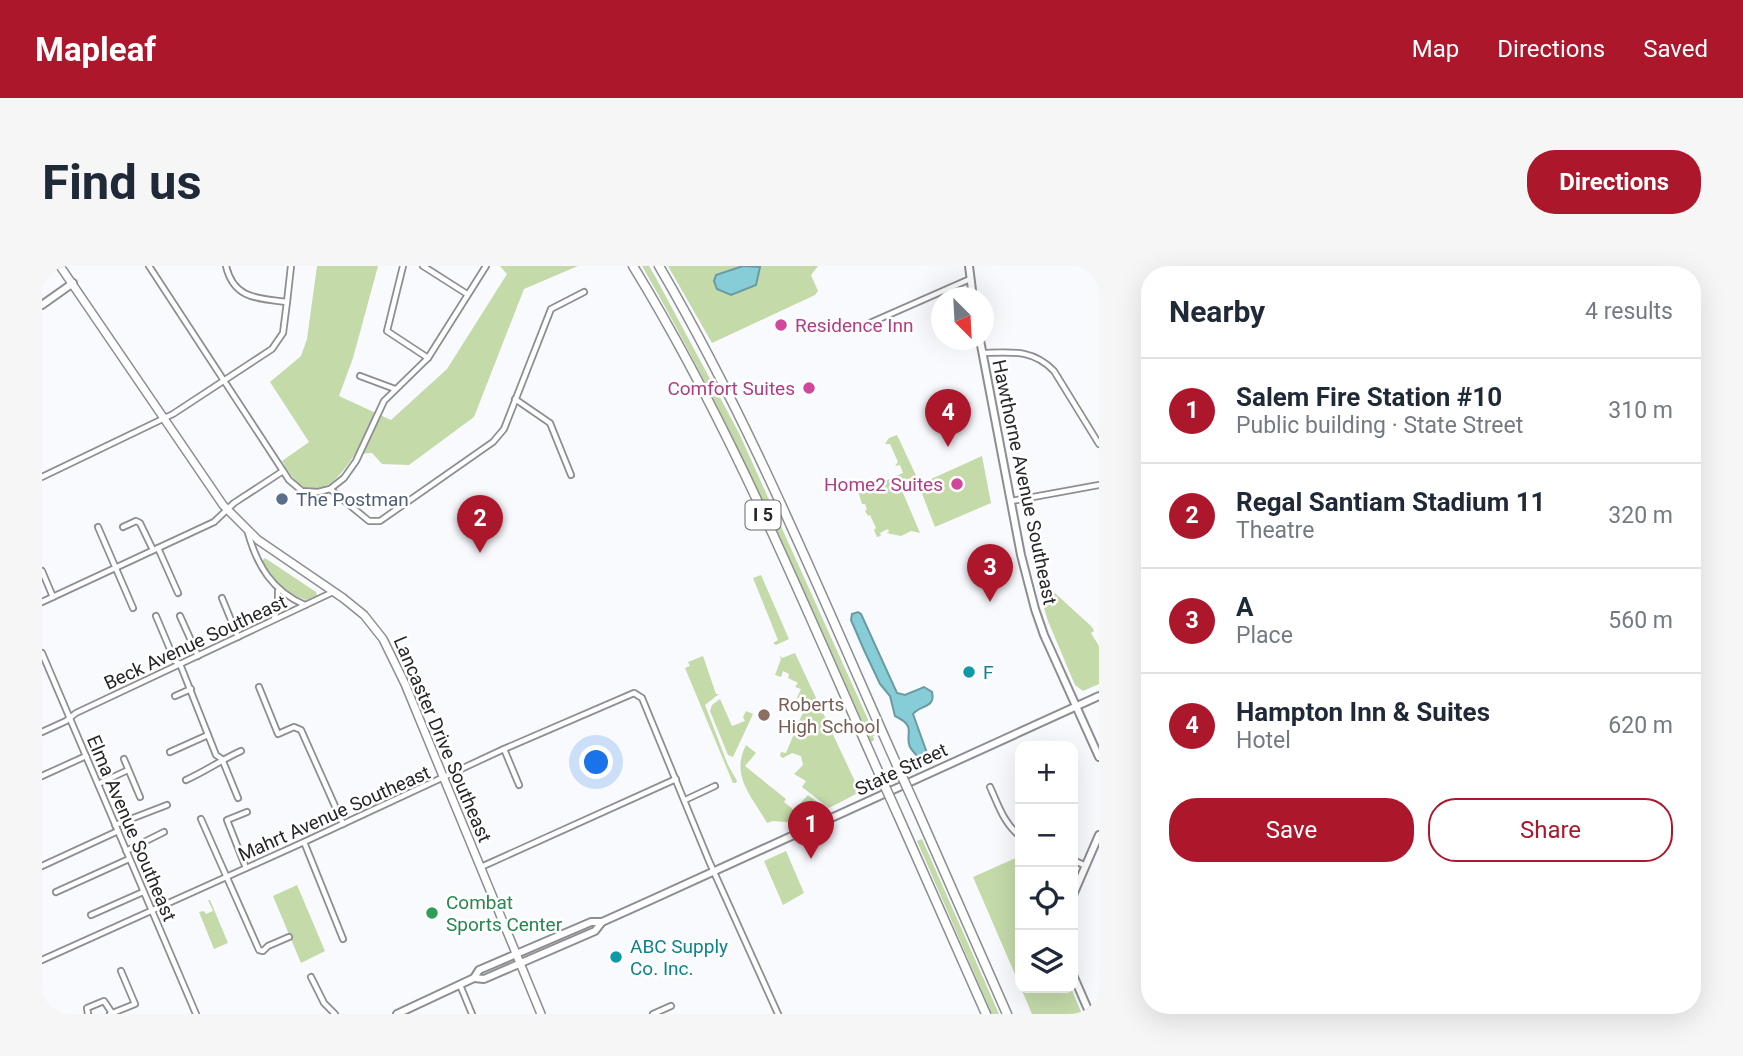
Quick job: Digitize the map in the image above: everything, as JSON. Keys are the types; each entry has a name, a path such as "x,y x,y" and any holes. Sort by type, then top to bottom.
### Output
{"highway":[{"name":"I 5","path":"633,266 674,334 731,444 986,1014"},
{"name":"I 5","path":"659,266 707,351 760,457 1007,1014"}],"main road":[{"name":"Lancaster Drive Southeast","path":"60,266 202,478 227,510 248,532 364,615 383,639 405,684 541,1014"},
{"path":"969,266 971,287"},
{"path":"42,305 73,283"},
{"name":"Hawthorne Avenue Southeast","path":"982,350 1010,501 1035,610 1099,757"},
{"name":"State Street","path":"397,1014 474,978 479,970 591,922 601,922 1099,696"},
{"path":"1078,884 1099,835"},
{"name":"State Street","path":"474,978 485,979 595,931 601,922"},
{"path":"1078,986 1090,1014"}],"street":[{"path":"149,266 283,471 302,491 318,492 330,489 350,472 384,401 428,358 486,266"},
{"path":"226,266 242,293 247,296 287,302"},
{"path":"42,477 164,419 277,344 283,333 291,266"},
{"path":"402,266 387,331 428,358"},
{"path":"423,266 467,294"},
{"path":"854,330 970,279"},
{"path":"330,489 369,521 386,518 493,442 504,430 551,309 584,292"},
{"path":"983,353 1021,352 1047,364 1099,443"},
{"path":"360,376 395,389"},
{"path":"515,399 550,423 571,475"},
{"path":"42,602 214,522 234,503 283,471"},
{"path":"1010,501 1099,485"},
{"path":"123,527 136,521 140,523 178,593"},
{"path":"98,527 133,608"},
{"path":"248,532 256,558 278,590 305,605"},
{"path":"42,571 53,597"},
{"path":"274,620 278,607 278,590"},
{"name":"Beck Avenue Southeast","path":"42,732 334,592"},
{"path":"222,598 238,637"},
{"path":"156,616 175,661 180,664 216,755 222,759 238,798"},
{"path":"180,616 198,656"},
{"name":"Elma Avenue Southeast","path":"42,653 196,1014"},
{"path":"260,687 278,734 299,727 343,824"},
{"path":"175,696 191,690"},
{"name":"Mahrt Avenue Southeast","path":"42,960 630,693 637,693 642,698 676,779"},
{"path":"170,752 208,735"},
{"path":"504,749 519,785"},
{"path":"186,779 213,768 222,759 241,751"},
{"path":"42,776 86,756"},
{"path":"124,759 140,797"},
{"path":"98,784 128,770"},
{"path":"481,867 676,779 714,872 778,1014"},
{"path":"685,800 715,786"},
{"path":"990,787 1003,816 1015,830"},
{"path":"42,866 167,805"},
{"path":"246,868 227,820 247,812"},
{"path":"201,819 260,951 289,937"},
{"path":"126,851 164,832"},
{"path":"304,842 344,939"},
{"path":"56,892 129,859"},
{"path":"1078,862 1086,866"},
{"path":"91,915 143,892"},
{"path":"88,1014 87,1009 104,1001 111,1014 135,1004 121,971"},
{"path":"311,977 324,1003 335,1014"},
{"path":"460,985 472,1014"},
{"path":"653,1014 671,1006"}],"green space":[{"path":"317,266 378,266 353,358 339,396 391,420 447,369 507,274 500,266 578,266 524,289 474,417 409,465 382,464 372,453 355,454 339,476 316,490 299,484 282,461 309,442 270,382 301,356 307,339"},
{"path":"642,266 649,266 656,278 739,433 875,735 871,742 791,561 734,441"},
{"path":"668,266 818,266 811,275 818,291 815,295 712,343"},
{"path":"897,435 920,484 982,456 991,503 935,527 919,486 903,493 920,533 911,531 901,536 886,533 889,532 888,529 877,537 874,530 876,528 865,511 867,509 865,504 862,504 856,485 866,484 868,489 903,473 900,465 895,466 898,462 890,444 885,444 889,438"},
{"path":"265,558 316,592 317,596 306,600 280,586 263,565"},
{"path":"761,575 789,639 776,645 773,643 778,640 753,578"},
{"path":"1044,583 1092,627 1094,631 1091,633 1099,646 1099,684 1083,691 1075,685 1048,621 1037,585"},
{"path":"795,653 858,788 858,793 829,808 802,787 806,781 794,774 803,765 801,756 792,753 783,758 780,756 781,752 786,753 806,705 800,702 799,697 796,700 801,689 795,687 798,683 788,678 789,674 783,671 781,677 775,675 781,659 779,655 782,658"},
{"path":"703,656 716,694 719,694 705,705 736,783 733,783 685,668 690,666 688,662"},
{"path":"720,699 732,726 745,721 743,717 746,711 753,714 733,757 728,755 710,711 712,705"},
{"path":"746,745 756,753 745,766 786,799 784,802 794,810 808,795 827,809 798,823 767,823 742,776 740,766"},
{"path":"922,839 999,1014 992,1014 917,841"},
{"path":"786,851 804,893 783,905 764,861"},
{"path":"1015,858 1015,974 973,877"},
{"path":"297,885 325,951 301,963 273,896"},
{"path":"208,900 228,943 214,949 199,912 204,911 206,914 213,911"},
{"path":"1023,993 1073,993 1082,1014 1032,1014"}],"water":[{"path":"743,266 760,267 756,285 731,295 717,289 714,281 716,275"},
{"path":"858,612 897,693 905,695 924,687 932,692 930,704 913,714 927,753 921,757 910,747 908,727 895,716 890,696 880,684 864,650 851,620 852,614"}],"place":[{"name":"Residence Inn","path":"781,325"},
{"name":"Comfort Suites","path":"809,388"},
{"name":"Hampton Inn & Suites","path":"948,447"},
{"name":"Home2 Suites","path":"957,484"},
{"name":"The Postman","path":"282,499"},
{"name":"Regal Santiam Stadium 11","path":"480,553"},
{"name":"A","path":"990,602"},
{"name":"F","path":"969,672"},
{"name":"Roberts High School","path":"764,715"},
{"name":"Salem Fire Station #10","path":"811,859"},
{"name":"Combat Sports Center","path":"432,913"},
{"name":"ABC Supply Co. Inc.","path":"616,957"}]}
